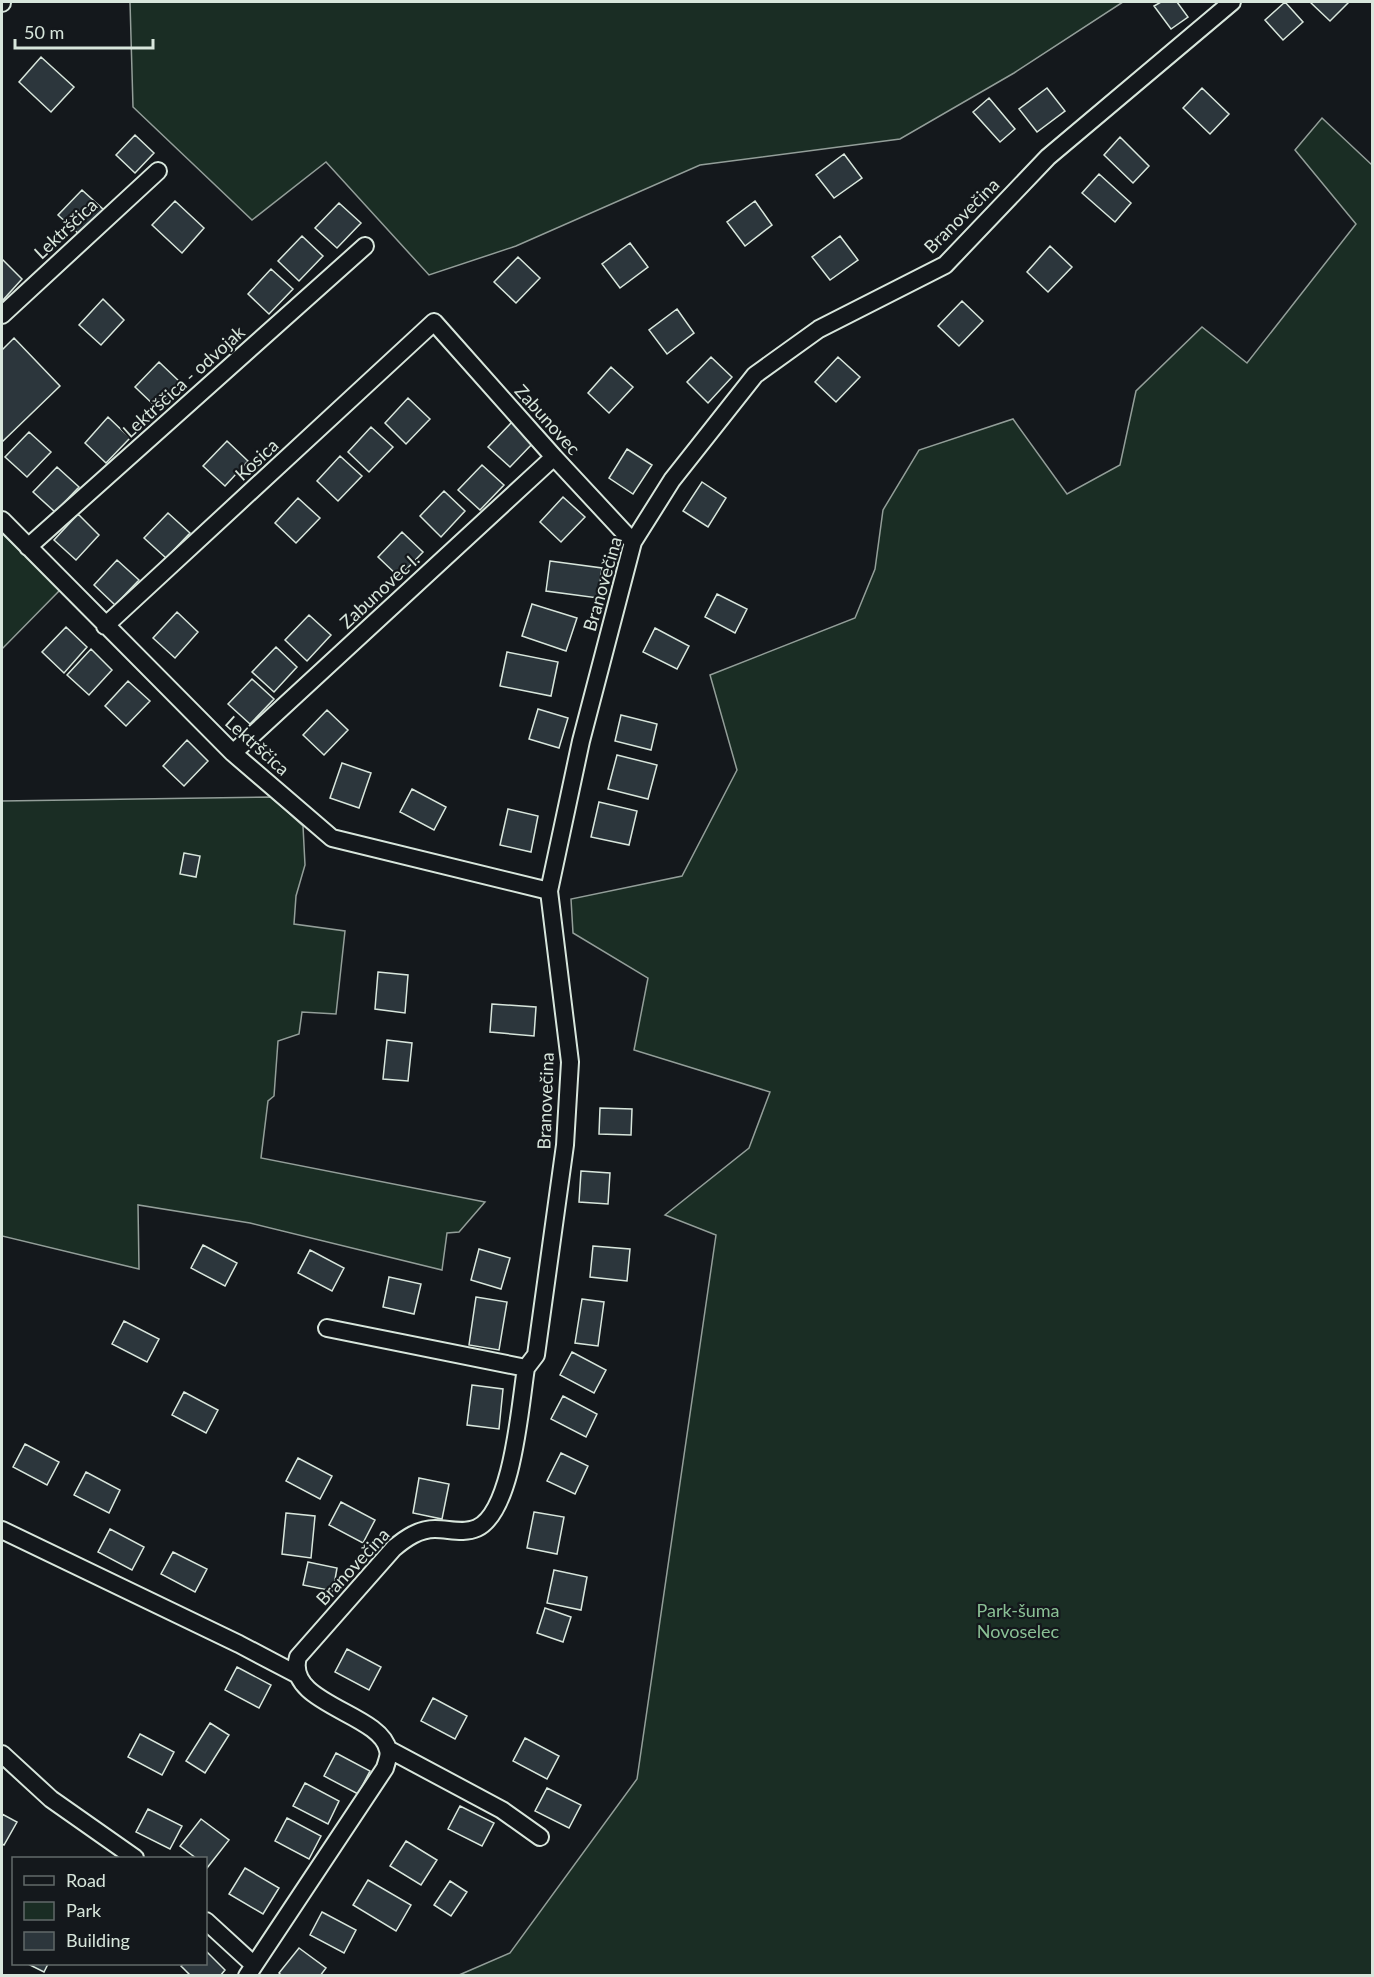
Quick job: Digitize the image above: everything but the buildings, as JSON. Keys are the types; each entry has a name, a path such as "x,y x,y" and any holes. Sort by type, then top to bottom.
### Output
{"street":[{"name":"Branovečina","path":"298,1676 296,1665 302,1652 394,1548 411,1534 433,1529 458,1531 477,1528 490,1517 501,1500 510,1472 526,1368 536,1355 565,1144 570,1062 549,891 581,741 633,542 672,480 755,375 819,329 945,265 1048,157 1232,2"},
{"name":"Lektrščica","path":"2,315 158,171"},
{"name":"Lektrščica - odvojak","path":"28,547 365,246"},
{"name":"Zabunovec","path":"434,322 633,542"},
{"name":"Kosica","path":"105,626 434,322"},
{"name":"Zabunovec I.","path":"233,753 554,457"},
{"name":"Lektrščica","path":"2,520 233,753 332,838 549,891"},
{"path":"327,1328 526,1368"},
{"path":"2,1530 239,1644 298,1676 314,1694 382,1737 388,1749 502,1810 540,1837"},
{"path":"207,1922 250,1970 385,1768 388,1749"},
{"path":"2,1754 51,1799 134,1857"}],"green space":[{"path":"130,2 1123,2 1014,73 900,139 700,165 516,246 429,275 326,162 252,220 133,107"},
{"name":"Park-šuma Novoselec","path":"1322,118 1372,165 1372,1975 459,1975 510,1953 637,1779 716,1235 665,1215 749,1148 770,1092 634,1050 648,978 573,933 571,899 682,876 737,770 710,675 855,618 875,569 883,510 919,450 1013,419 1067,494 1120,465 1136,391 1202,327 1247,363 1356,224 1295,150"},
{"path":"2,533 60,590 2,649"},
{"path":"271,797 303,826 305,865 296,896 294,924 345,931 336,1014 302,1012 299,1034 278,1041 274,1096 268,1101 261,1158 485,1202 459,1232 447,1233 442,1270 250,1223 138,1205 139,1269 2,1236 2,801"}]}
